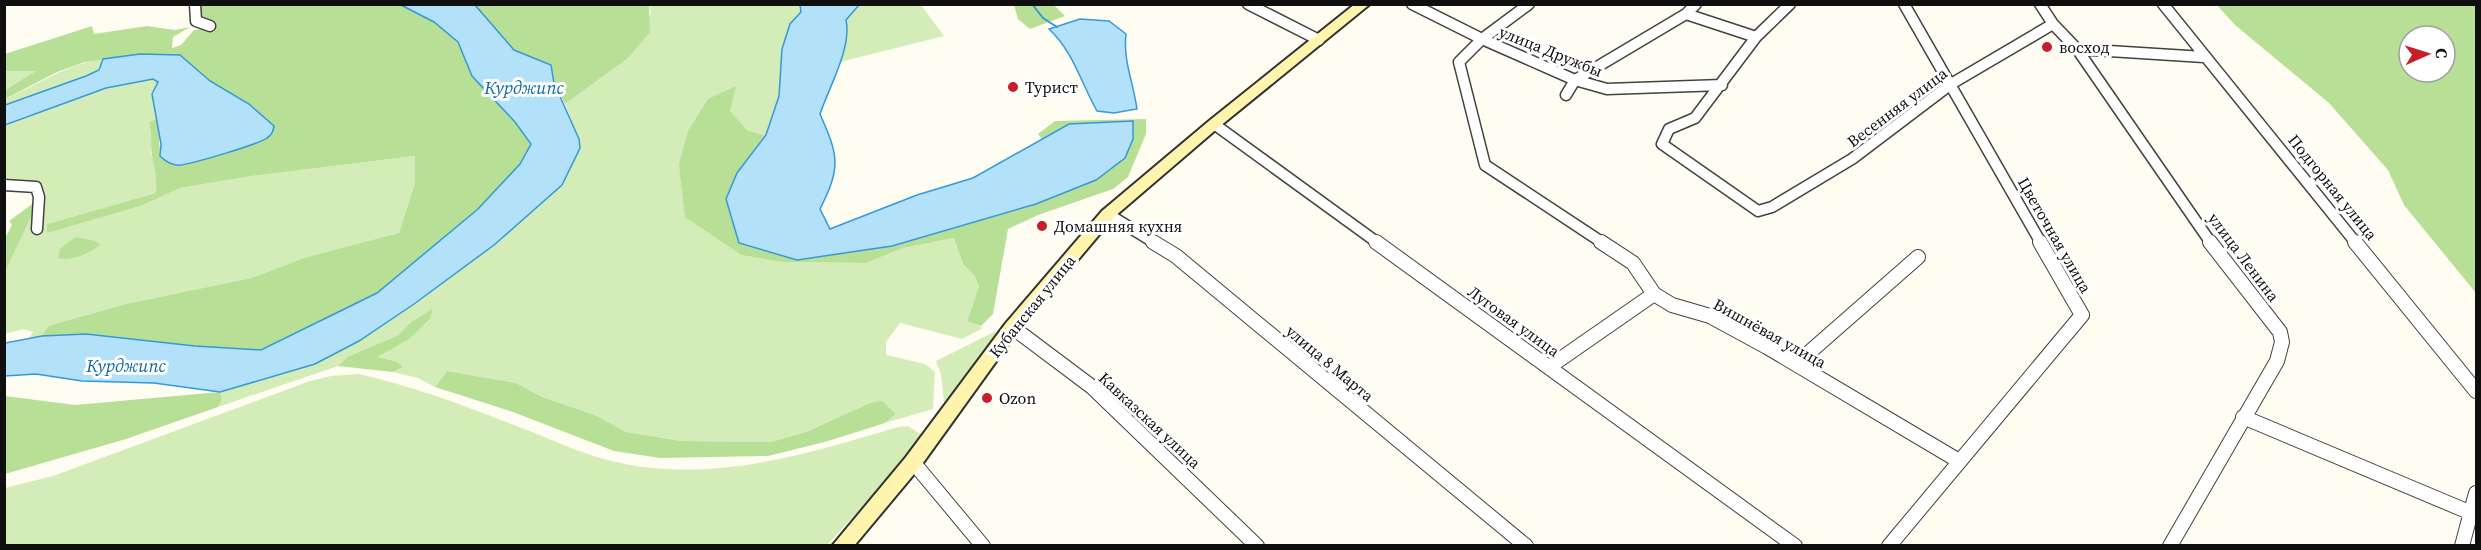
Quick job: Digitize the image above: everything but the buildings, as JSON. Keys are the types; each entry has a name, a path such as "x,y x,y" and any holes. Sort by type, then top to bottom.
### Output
{"main road":[{"name":"Кубанская улица","path":"842,546 913,462 1012,327 1108,214 1214,124 1364,4"}],"street":[{"path":"195,4 196,21 210,26"},
{"path":"1248,4 1319,40"},
{"name":"улица Дружбы","path":"1412,4 1482,39 1575,80 1607,89 1722,85"},
{"path":"1482,39 1529,4"},
{"path":"1566,95 1575,80 1686,14 1696,4"},
{"path":"1722,85 1756,37 1790,4"},
{"name":"Цветочная улица","path":"1889,546 2082,315 1905,4"},
{"name":"улица Ленина","path":"2040,4 2053,24 2077,49 2220,255 2280,332 2282,342 2277,361 2242,417 2170,546"},
{"name":"Подгорная улица","path":"2163,4 2476,391"},
{"path":"1686,14 1756,37"},
{"name":"Весенняя улица","path":"1722,85 1695,118 1669,129 1662,144 1758,211 1772,207 1852,159 1951,84 2053,24"},
{"name":"Вишнёвая улица","path":"1482,39 1459,62 1485,165 1633,263 1654,294 1672,305 1710,316 1959,461"},
{"path":"2077,49 2204,57"},
{"name":"Луговая улица","path":"1214,124 1795,546"},
{"path":"4,185 36,187 39,197 37,229"},
{"name":"улица 8 Марта","path":"1108,214 1176,256 1526,546"},
{"path":"1796,364 1918,257"},
{"path":"1549,367 1654,294"},
{"name":"Кавказская улица","path":"1012,327 1092,387 1257,546"},
{"path":"2242,417 2469,512"},
{"path":"913,462 983,546"},
{"path":"2462,546 2469,512 2476,493"}],"green space":[{"path":"199,5 401,5 434,22 458,42 472,76 515,122 532,145 520,164 478,209 377,293 261,350 195,346 86,334 42,336 48,326 127,304 252,278 304,258 399,233 415,183 415,156 252,176 180,188 143,205 47,233 47,224 156,193 149,122 158,118 160,156 249,105 210,81 180,55 140,54 85,62 57,72 5,99 4,91 36,71 5,71 5,54 92,26 94,34 147,26 175,30 190,27 173,37 172,48 181,45 194,30 210,28 215,23 202,17"},
{"path":"475,5 649,5 650,32 627,59 565,104 554,83 551,65 514,50"},
{"path":"649,5 800,5 801,12 794,21 786,41 780,96 766,136 747,130 730,111 735,87 686,217 741,255 781,262 866,263 903,248 954,238 963,264 974,275 979,286 967,320 983,328 962,339 900,323 886,342 886,355 925,364 935,372 933,409 885,423 896,414 870,403 806,432 771,442 681,441 626,432 595,415 542,397 516,383 447,371 435,387 418,378 393,372 403,367 377,358 409,338 431,318 410,323 400,335 347,357 338,366 218,407 222,399 220,392 315,364 359,341 494,245 562,185 580,148 579,139 565,104 627,59 651,13"},
{"path":"859,5 921,5 944,36 840,62 843,54 845,20"},
{"path":"1014,5 1054,5 1065,16 1030,29 1018,19"},
{"path":"2217,5 2476,5 2476,293 2404,205 2388,170 2329,103 2235,25"},
{"path":"103,59 99,70 5,105 5,99 52,76 77,65"},
{"path":"5,71 38,71 5,91"},
{"path":"153,79 158,81 152,94 158,118 149,122 153,136 151,153 157,171 156,193 47,224 143,205 180,188 252,176 415,156 415,183 399,233 304,259 252,278 48,326 42,336 27,341 33,332 23,329 5,334 5,272 35,206 31,205 39,186 5,184 5,125 106,88"},
{"path":"736,86 730,111 747,130 766,136 737,173 739,243 892,246 962,225 1069,124 1042,139 1038,134 1055,121 1146,119 1146,134 1128,177 1113,189 1038,215 1008,229 993,314 981,326 967,321 979,286 974,275 963,264 954,238 903,248 866,263 781,262 741,255 685,217 679,164 688,131 708,99"},
{"path":"31,205 36,206 5,272 5,238 12,225 9,221"},
{"path":"75,237 96,241 100,245 75,258 58,258 60,249"},
{"path":"432,309 431,318 409,339 378,357 397,362 403,367 393,372 338,366 347,357 399,335 410,323"},
{"path":"996,331 996,335 944,402 941,374 936,361"},
{"path":"447,371 516,383 542,397 595,415 626,432 681,441 771,442 806,432 870,403 882,401 896,414 885,423 828,441 768,456 660,458 614,451 513,412 435,387"},
{"path":"359,374 437,397 587,454 648,468 685,470 757,463 829,447 898,427 908,426 922,435 875,493 827,545 5,545 5,488 53,476 310,381 331,376"},
{"path":"220,392 222,399 218,407 126,439 5,474 5,396 75,405"}],"water":[{"name":"Курджипс","path":"401,5 475,5 514,50 551,65 554,83 579,139 580,148 562,185 494,245 414,304 359,341 315,364 220,392 154,383 82,381 36,374 5,376 5,343 42,336 86,334 195,346 261,350 377,293 478,209 520,164 531,144 515,122 472,76 458,42 434,22"},
{"path":"800,5 859,5 846,20 846,43 843,55 820,114 831,141 835,162 832,182 820,209 830,229 917,195 973,178 1069,124 1133,121 1133,139 1125,158 1096,180 1036,204 892,246 797,260 739,243 726,199 737,173 766,135 779,96 782,49 790,24 801,12"},
{"path":"1080,19 1109,21 1126,34 1127,62 1137,109 1114,113 1097,111 1071,57 1049,29"},
{"path":"140,54 180,55 210,81 249,104 274,126 271,134 251,145 211,157 181,165 169,163 160,156 161,144 152,94 158,82 153,79 106,88 5,125 5,105 99,70 103,59"}],"waterway":[{"path":"1032,4 1043,18 1057,27"}],"place":[{"name":"восход","path":"2047,47"},
{"name":"Турист","path":"1013,87"},
{"name":"Домашняя кухня","path":"1042,226"},
{"name":"Ozon","path":"987,398"}]}
